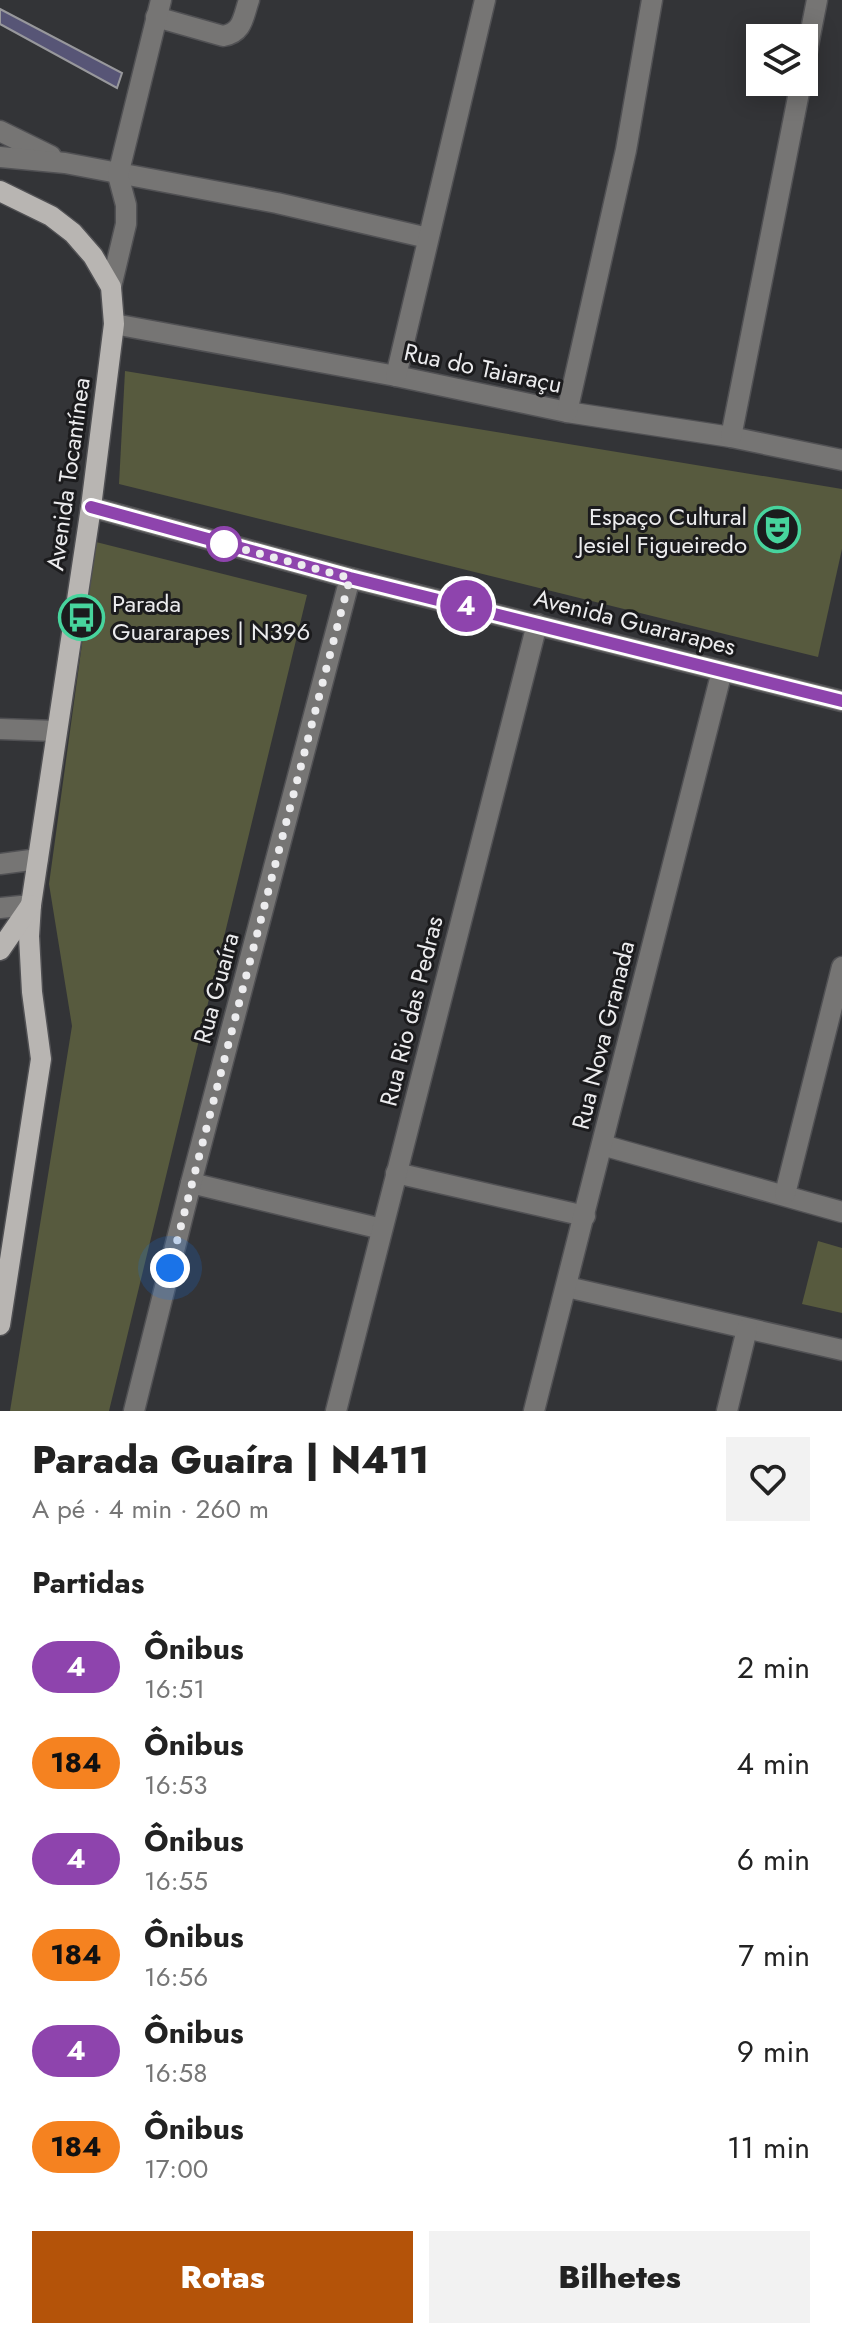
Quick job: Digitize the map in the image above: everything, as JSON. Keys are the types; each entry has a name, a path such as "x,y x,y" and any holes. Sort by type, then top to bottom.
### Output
{"main road":[{"path":"0,174 33,206"},
{"path":"0,191 51,216 73,233 93,256 111,287"},
{"name":"Avenida Tocantínea","path":"0,1325 41,1059 32,992 31,905 91,507 114,324 111,287"},
{"name":"Avenida Tocantínea","path":"0,950 31,905"}],"street":[{"path":"111,287 126,224 126,205 118,175 158,8 223,36 240,29 249,0"},
{"path":"396,376 485,0"},
{"path":"567,412 626,150 652,0"},
{"path":"812,24 817,0"},
{"path":"731,437 798,96"},
{"path":"0,131 65,163"},
{"path":"0,157 65,163 277,203 428,238"},
{"name":"Rua do Taiaraçu","path":"114,324 396,376 567,412 731,437 842,460"},
{"name":"Avenida Guararapes","path":"91,507 350,578 842,701"},
{"name":"Rua Guaíra","path":"134,1411 350,578"},
{"name":"Rua Rio das Pedras","path":"336,1411 537,624"},
{"name":"Rua Nova Granada","path":"534,1411 722,671"},
{"path":"0,729 56,731"},
{"path":"0,864 38,859"},
{"path":"0,908 31,905"},
{"path":"785,1194 842,967"},
{"path":"602,1145 842,1212"},
{"path":"396,1173 585,1216"},
{"path":"191,1183 382,1229"},
{"path":"567,1287 842,1350"},
{"path":"727,1411 747,1329"}],"green space":[{"path":"125,371 842,489 842,549 818,657 119,484"},
{"path":"96,542 307,595 109,1411 10,1411 72,1026 49,884"},
{"path":"818,1241 842,1248 842,1313 802,1304"}],"building":[{"path":"0,9 122,73 117,88 0,24"}],"bus line":[{"name":"4","path":"91,507 350,578 842,701"}],"place":[{"name":"Espaço Cultural Jesiel Figueiredo","path":"778,530"},
{"name":"Parada Guararapes | N396","path":"81,617"}],"route":[{"path":"170,1268 350,578 213,541 224,544"}]}
